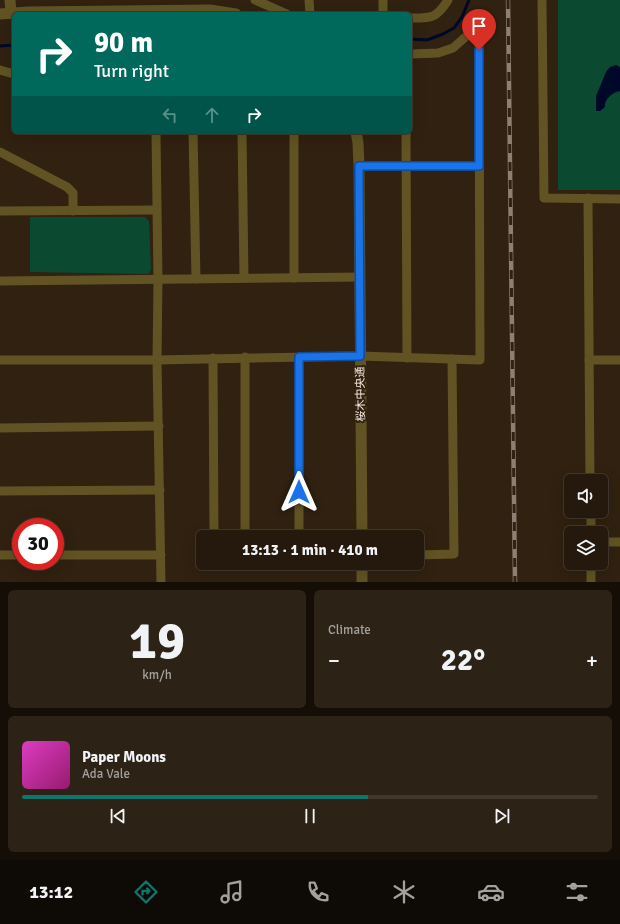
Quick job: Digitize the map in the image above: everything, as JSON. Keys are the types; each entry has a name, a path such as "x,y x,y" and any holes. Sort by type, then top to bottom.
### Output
{"street":[{"path":"5,14 10,0"},
{"path":"255,0 283,12"},
{"path":"310,0 310,12"},
{"path":"383,0 383,12"},
{"path":"412,18 430,18 441,11 448,0"},
{"path":"542,0 544,198 620,199"},
{"path":"28,12 210,10 223,12"},
{"path":"0,360 157,360 244,357 360,356 480,360 479,36 470,33 453,48 438,53 412,54"},
{"path":"0,70 12,73"},
{"path":"156,134 158,280 157,360 161,582"},
{"path":"194,134 196,278"},
{"path":"242,134 244,278"},
{"path":"294,134 294,278"},
{"name":"桜木中央通","path":"356,134 359,166 362,530"},
{"path":"406,134 407,358"},
{"path":"0,152 67,187 73,193 73,211"},
{"path":"359,166 479,166"},
{"path":"588,198 590,474"},
{"path":"0,211 157,210"},
{"path":"0,281 360,277"},
{"path":"244,357 245,530"},
{"path":"299,357 299,530"},
{"path":"213,358 214,530"},
{"path":"424,555 454,554 452,359"},
{"path":"589,360 620,360"},
{"path":"0,428 159,426"},
{"path":"0,491 160,490"},
{"path":"608,542 620,542"},
{"path":"0,555 12,555"},
{"path":"64,555 161,555"},
{"path":"362,570 362,582"},
{"path":"591,570 591,582"}],"green space":[{"path":"558,0 620,0 620,190 558,190"},
{"path":"30,217 145,217 149,221 151,270 148,274 30,272"}],"water":[{"path":"616,65 620,67 620,91 610,96 606,101 605,107 600,111 596,111 596,96 606,72 610,67"}],"waterway":[{"path":"412,39 427,40 454,28 462,17 469,0"},
{"path":"0,46 12,45"}],"railway":[{"path":"508,0 515,582"}],"route":[{"path":"299,492 299,357 360,356 359,166 479,166 479,50"}]}
